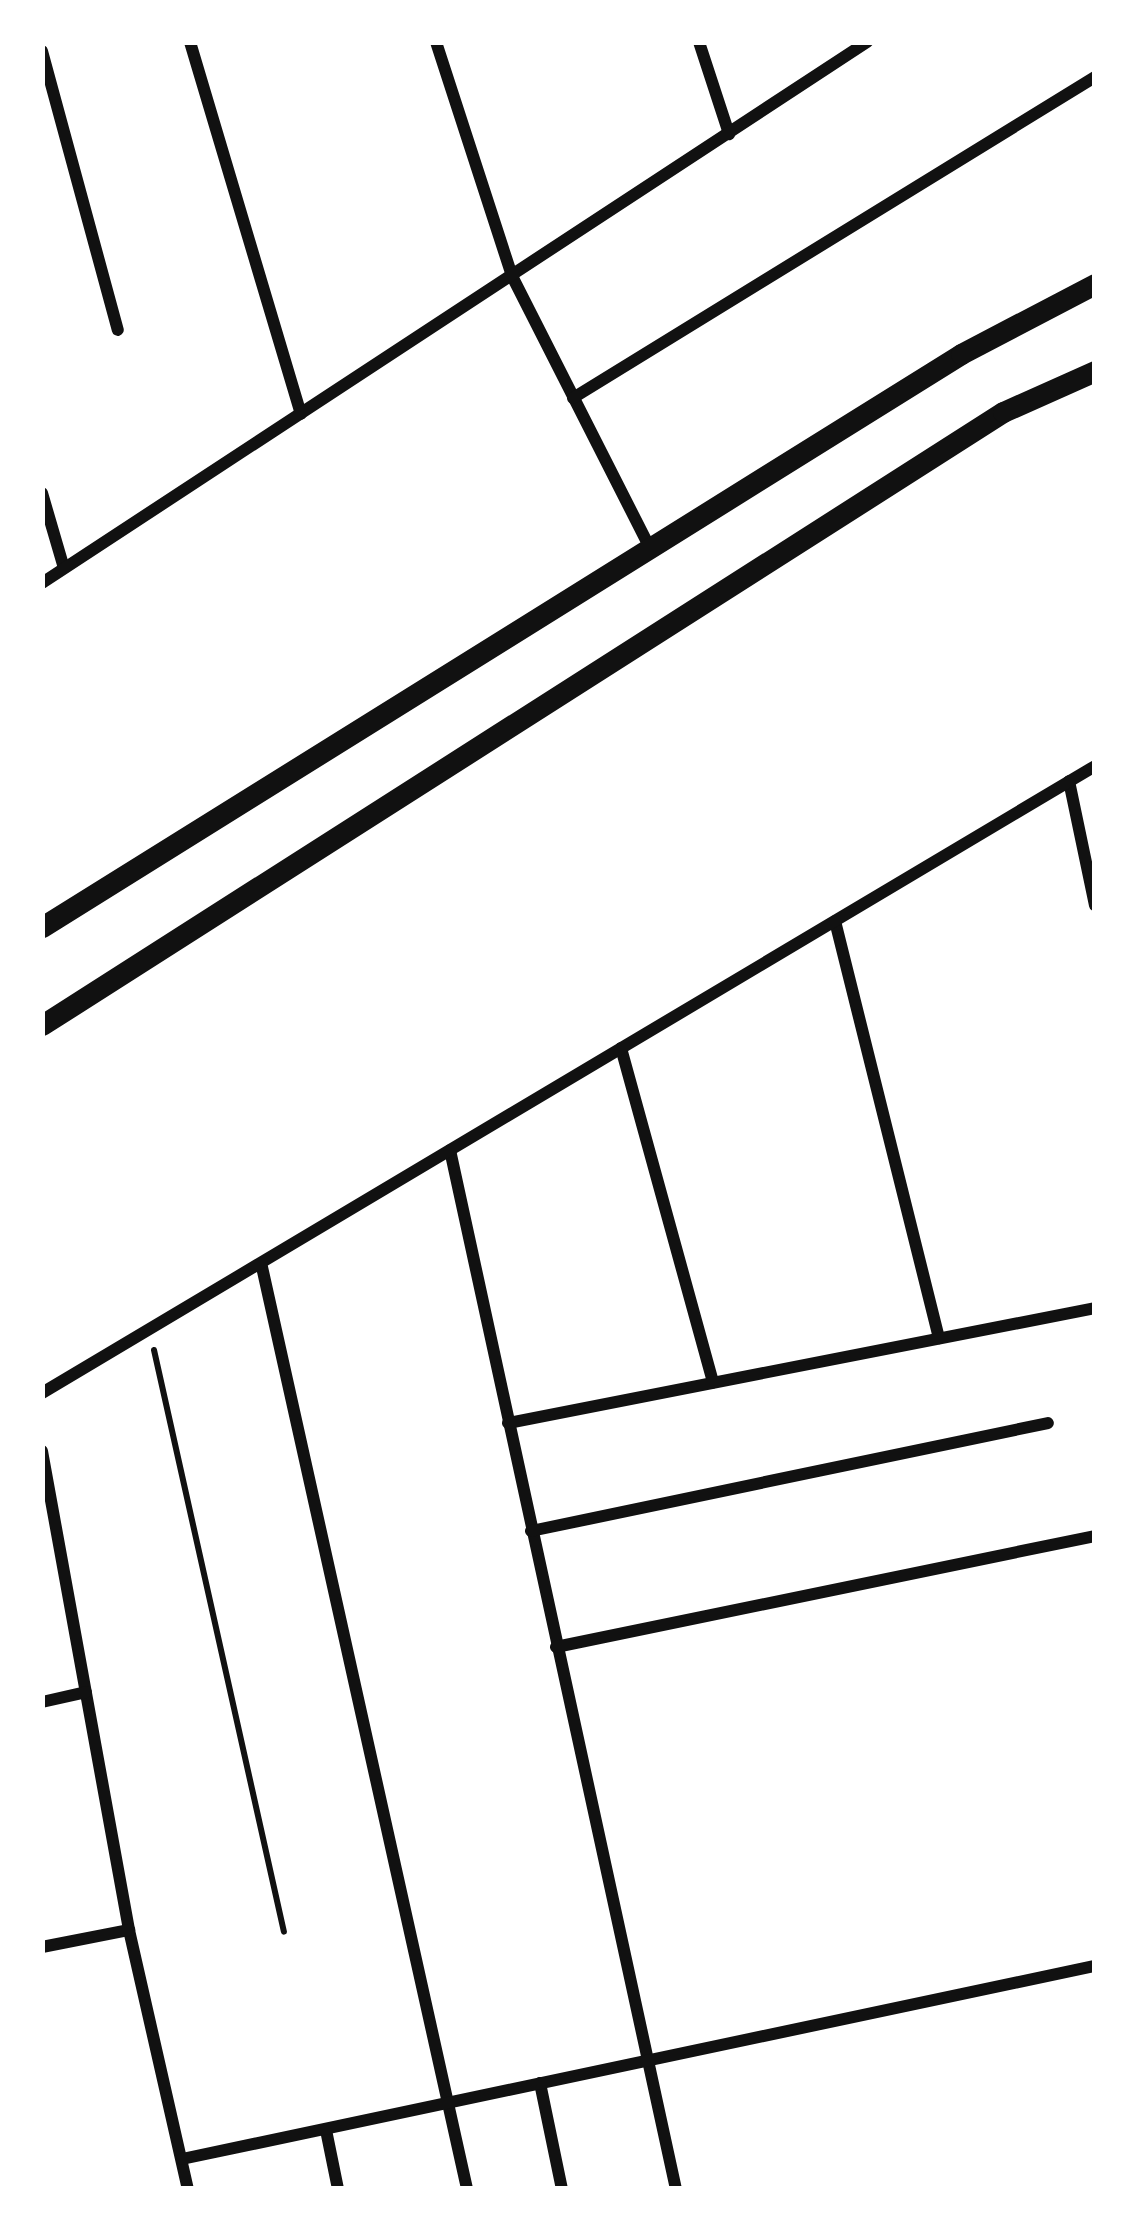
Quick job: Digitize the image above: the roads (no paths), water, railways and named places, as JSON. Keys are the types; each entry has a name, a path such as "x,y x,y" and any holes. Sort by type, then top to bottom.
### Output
{"street":[{"path":"190,42 301,414"},
{"path":"436,42 512,277 650,548"},
{"path":"699,42 729,134"},
{"path":"42,583 866,42"},
{"path":"42,51 118,330"},
{"path":"573,398 1095,77"},
{"path":"42,927 961,354 1095,284"},
{"path":"42,1025 1003,412 1095,371"},
{"path":"42,494 64,568"},
{"path":"42,1393 262,1267 1095,766"},
{"path":"1069,781 1095,905"},
{"path":"835,921 939,1338"},
{"path":"621,1048 713,1383"},
{"path":"450,1150 676,2189"},
{"path":"262,1267 451,2102 466,2189"},
{"path":"508,1423 1095,1308"},
{"path":"532,1531 1048,1423"},
{"path":"42,1451 129,1930 188,2189"},
{"path":"556,1647 1095,1536"},
{"path":"42,1702 86,1692"},
{"path":"42,1947 129,1930"},
{"path":"182,2159 1095,1968"},
{"path":"540,2083 562,2189"},
{"path":"326,2130 338,2189"}]}
